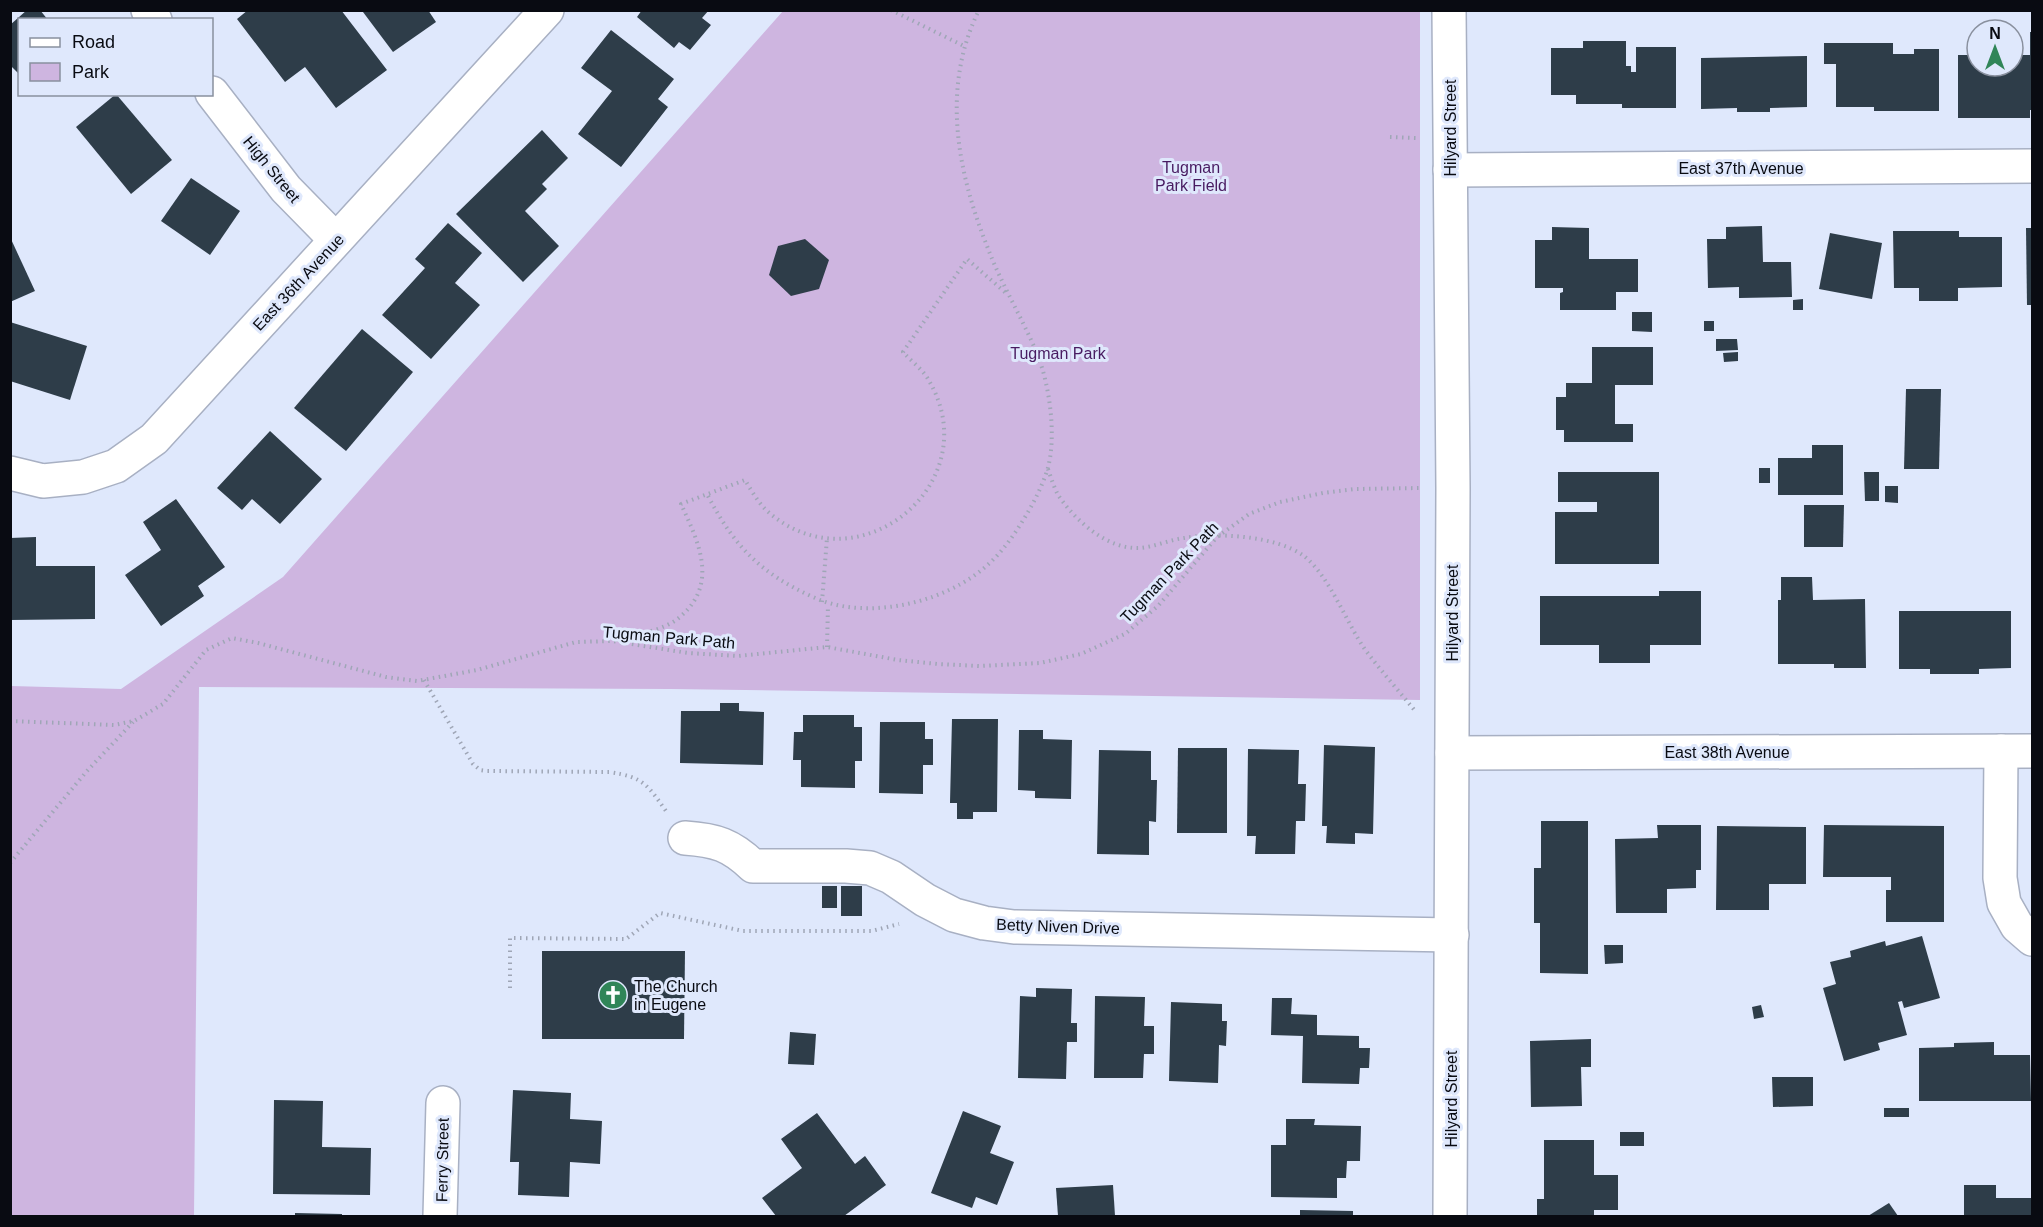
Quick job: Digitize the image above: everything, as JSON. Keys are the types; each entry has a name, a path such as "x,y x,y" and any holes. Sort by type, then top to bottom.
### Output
{"street":[{"name":"East 36th Avenue","path":"10,472 44,481 83,477 116,466 154,439 547,10"},
{"name":"Hilyard Street","path":"1449,10 1453,488 1450,1216"},
{"name":"High Street","path":"213,94 286,189 336,240"},
{"name":"East 37th Avenue","path":"1450,170 2032,166"},
{"name":"East 38th Avenue","path":"1452,753 2017,751 2000,878 2004,903 2018,926 2032,939"},
{"name":"Betty Niven Drive","path":"685,838 709,839 726,845 741,854 753,866 870,868 891,877 925,900 954,915 984,923 1014,927 1452,935"},
{"name":"Ferry Street","path":"440,1216 442,1103"}],"path":[{"path":"891,10 964,46"},
{"path":"708,496 738,544 761,567 794,589 828,605 861,608 894,606 934,598 967,582 992,563 1012,538 1035,501 1048,469 1052,428 1049,394 1038,357 987,246 964,182 958,139 956,101 964,46 979,10"},
{"path":"612,641 661,627 681,617 694,600 702,579 702,557 681,504 708,496 745,480 766,509 794,530 827,538 861,537 892,525 918,504 936,476 944,443 941,408 927,378 903,352 967,259 1010,297"},
{"path":"1048,469 1057,492 1070,511 1092,531 1116,544 1139,548 1186,537 1254,538 1282,544 1304,557 1322,578 1364,648 1452,753"},
{"name":"Tugman Park Path","path":"10,721 114,725 134,721 163,704 186,672 206,650 232,638 386,677 417,681 477,670 576,642 612,641 688,652 738,656 827,647 897,660 939,664 980,666 1040,663 1081,654 1125,634 1158,606 1217,537 1249,514 1280,502 1356,489 1453,488"},
{"path":"822,602 827,538"},
{"path":"827,647 828,605"},
{"path":"424,680 473,764 480,770 609,772 631,776 648,786 685,838"},
{"path":"10,862 87,771 134,721"},
{"path":"510,988 510,938 626,939 660,913 743,931 872,931 901,923"}],"green space":[{"name":"Tugman Park","path":"783,11 1420,11 1420,700 671,689 199,687 194,1216 11,1216 11,686 121,689 283,577"}],"building":[{"path":"27,10 40,10 46,18 18,18 18,73 10,65 10,25"},
{"path":"248,10 341,10 387,70 336,108 305,67 285,82 237,19"},
{"path":"365,10 428,10 436,22 393,52 363,12"},
{"path":"642,10 709,10 702,18 711,25 690,50 679,42 674,48 637,17"},
{"path":"611,30 674,79 658,99 668,107 621,167 578,134 612,91 581,68"},
{"path":"2030,32 2032,32 2032,110 2030,110 2030,118 1958,118 1958,55 1965,55 1965,78 2025,78 2025,55 2030,55"},
{"path":"1583,41 1626,41 1626,66 1631,66 1631,72 1636,72 1636,47 1676,47 1676,108 1622,108 1622,104 1576,104 1576,95 1551,95 1551,48 1583,48"},
{"path":"1824,43 1893,43 1893,54 1914,54 1914,49 1939,49 1939,111 1874,111 1874,107 1836,107 1836,64 1824,64"},
{"path":"1807,56 1807,107 1770,108 1770,112 1737,112 1737,108 1701,109 1701,58"},
{"path":"114,96 118,96 172,160 131,194 76,127"},
{"path":"542,130 568,158 542,184 547,189 525,211 559,246 523,282 456,214"},
{"path":"191,178 240,211 210,255 161,221"},
{"path":"448,223 482,253 455,283 480,305 431,359 382,315 425,268 415,259"},
{"path":"1762,226 1763,262 1791,262 1792,297 1739,298 1739,287 1708,288 1707,239 1726,239 1726,227"},
{"path":"1552,227 1589,228 1589,259 1638,259 1638,292 1616,292 1616,310 1560,310 1560,293 1563,292 1563,288 1535,288 1535,240 1552,240"},
{"path":"2026,228 2032,228 2032,305 2027,305"},
{"path":"1893,231 1959,231 1959,237 2002,237 2002,287 1958,288 1958,301 1919,301 1919,288 1894,288"},
{"path":"1830,233 1882,243 1872,299 1819,289"},
{"path":"10,237 35,291 10,302"},
{"path":"805,239 829,260 819,289 791,296 769,275 778,246"},
{"path":"1803,299 1803,310 1793,310 1793,300"},
{"path":"1632,312 1652,312 1652,332 1632,331"},
{"path":"1704,321 1714,321 1714,331 1704,331"},
{"path":"10,322 87,346 70,400 10,381"},
{"path":"362,329 413,372 346,451 294,408"},
{"path":"1716,339 1737,339 1738,350 1716,351"},
{"path":"1592,347 1653,347 1653,385 1615,385 1615,424 1633,424 1633,442 1564,442 1564,430 1556,430 1556,397 1566,397 1566,383 1592,383"},
{"path":"1738,352 1738,361 1724,362 1723,353"},
{"path":"1906,389 1941,389 1939,469 1904,469"},
{"path":"270,431 322,479 280,524 252,499 242,510 217,488"},
{"path":"1812,445 1843,445 1843,495 1778,495 1778,458 1812,458"},
{"path":"1759,468 1770,468 1770,483 1759,483"},
{"path":"1558,472 1659,472 1659,564 1555,564 1555,512 1597,512 1597,502 1558,502"},
{"path":"1864,472 1879,472 1879,501 1865,501"},
{"path":"1885,486 1898,486 1898,503 1885,502"},
{"path":"176,499 225,567 198,586 204,596 161,626 125,575 161,550 143,522"},
{"path":"1804,505 1844,505 1843,547 1804,547"},
{"path":"36,537 36,566 95,566 95,619 10,620 10,538"},
{"path":"1781,577 1812,577 1813,600 1865,599 1866,668 1834,668 1834,664 1778,664 1778,600 1781,600"},
{"path":"1659,591 1701,591 1701,645 1650,645 1650,663 1599,663 1599,645 1540,645 1540,596 1659,596"},
{"path":"1899,611 2011,611 2011,668 1979,669 1979,674 1930,674 1930,669 1899,669"},
{"path":"720,703 739,703 739,711 764,712 763,765 680,763 681,711 720,711"},
{"path":"803,715 854,715 854,727 862,727 862,761 855,761 855,788 801,787 801,760 793,760 794,732 803,732"},
{"path":"952,719 998,719 997,812 973,812 973,819 957,819 957,803 950,803"},
{"path":"880,722 925,722 925,739 933,739 933,765 923,765 923,794 879,793"},
{"path":"1019,730 1043,730 1043,739 1072,740 1071,799 1035,798 1035,791 1018,790"},
{"path":"1324,745 1375,747 1373,834 1355,833 1355,844 1326,843 1327,826 1322,826"},
{"path":"1178,748 1227,748 1227,833 1177,833"},
{"path":"1248,749 1299,750 1298,784 1306,784 1305,821 1296,821 1295,854 1255,854 1256,836 1247,836"},
{"path":"1099,750 1151,751 1151,780 1157,780 1156,822 1149,821 1149,855 1097,854"},
{"path":"1541,821 1588,821 1588,974 1540,973 1540,923 1534,923 1534,868 1541,868"},
{"path":"1657,825 1701,825 1701,870 1696,870 1696,888 1667,889 1667,913 1616,913 1615,839 1658,838"},
{"path":"1824,825 1944,826 1944,922 1886,922 1886,890 1891,890 1891,877 1823,877"},
{"path":"1717,826 1806,827 1806,884 1769,884 1769,910 1716,910"},
{"path":"822,886 837,886 837,908 822,908"},
{"path":"841,886 862,886 862,916 841,916"},
{"path":"1922,936 1940,998 1904,1008 1902,1001 1898,1002 1907,1035 1878,1043 1880,1050 1844,1061 1823,988 1836,984 1830,962 1851,957 1850,951 1885,941 1886,946"},
{"path":"1604,945 1623,945 1623,963 1605,964"},
{"name":"The Church in Eugene","path":"542,951 685,951 684,1039 542,1039"},
{"path":"1036,988 1072,989 1071,1023 1077,1023 1077,1042 1067,1042 1066,1079 1018,1078 1020,996 1036,997"},
{"path":"1095,996 1145,997 1144,1026 1154,1026 1154,1054 1144,1054 1143,1078 1094,1078"},
{"path":"1272,998 1292,998 1291,1014 1317,1015 1317,1035 1359,1036 1359,1048 1370,1048 1369,1068 1360,1068 1359,1084 1302,1083 1303,1036 1271,1035"},
{"path":"1171,1002 1222,1004 1222,1021 1227,1021 1226,1046 1219,1045 1218,1083 1169,1081"},
{"path":"1761,1005 1764,1017 1754,1019 1752,1007"},
{"path":"790,1032 816,1034 814,1065 788,1064"},
{"path":"1591,1039 1591,1067 1581,1067 1582,1106 1531,1107 1530,1041"},
{"path":"1994,1042 1994,1055 2030,1055 2031,1101 1919,1101 1919,1048 1954,1047 1954,1043"},
{"path":"1772,1077 1813,1077 1813,1106 1773,1107"},
{"path":"513,1090 571,1093 570,1119 602,1121 600,1164 570,1162 569,1197 518,1195 519,1162 510,1162"},
{"path":"274,1100 323,1101 322,1147 371,1148 370,1195 273,1194"},
{"path":"1884,1108 1909,1108 1909,1117 1884,1117"},
{"path":"963,1111 1001,1126 990,1153 1014,1162 997,1205 976,1197 972,1208 931,1193"},
{"path":"817,1113 855,1164 865,1156 886,1185 844,1216 776,1216 762,1198 802,1168 781,1139"},
{"path":"1286,1119 1315,1119 1314,1125 1361,1126 1360,1161 1347,1161 1346,1178 1337,1178 1337,1198 1271,1197 1271,1145 1286,1145"},
{"path":"1620,1132 1644,1132 1644,1146 1620,1146"},
{"path":"1544,1140 1594,1140 1594,1175 1618,1175 1618,1210 1594,1210 1594,1216 1537,1216 1537,1199 1544,1199"},
{"path":"1113,1185 1115,1216 1058,1216 1056,1188"},
{"path":"1964,1185 1996,1185 1996,1198 2032,1198 2032,1216 1964,1216"},
{"path":"1889,1203 1898,1216 1868,1216"},
{"path":"1300,1210 1353,1211 1353,1216 1300,1216"},
{"path":"295,1213 342,1214 342,1216 295,1216"}],"place":[{"name":"The Church in Eugene","path":"613,995"}],"park label":[{"name":"Tugman Park Field","path":"1191,176"}]}
